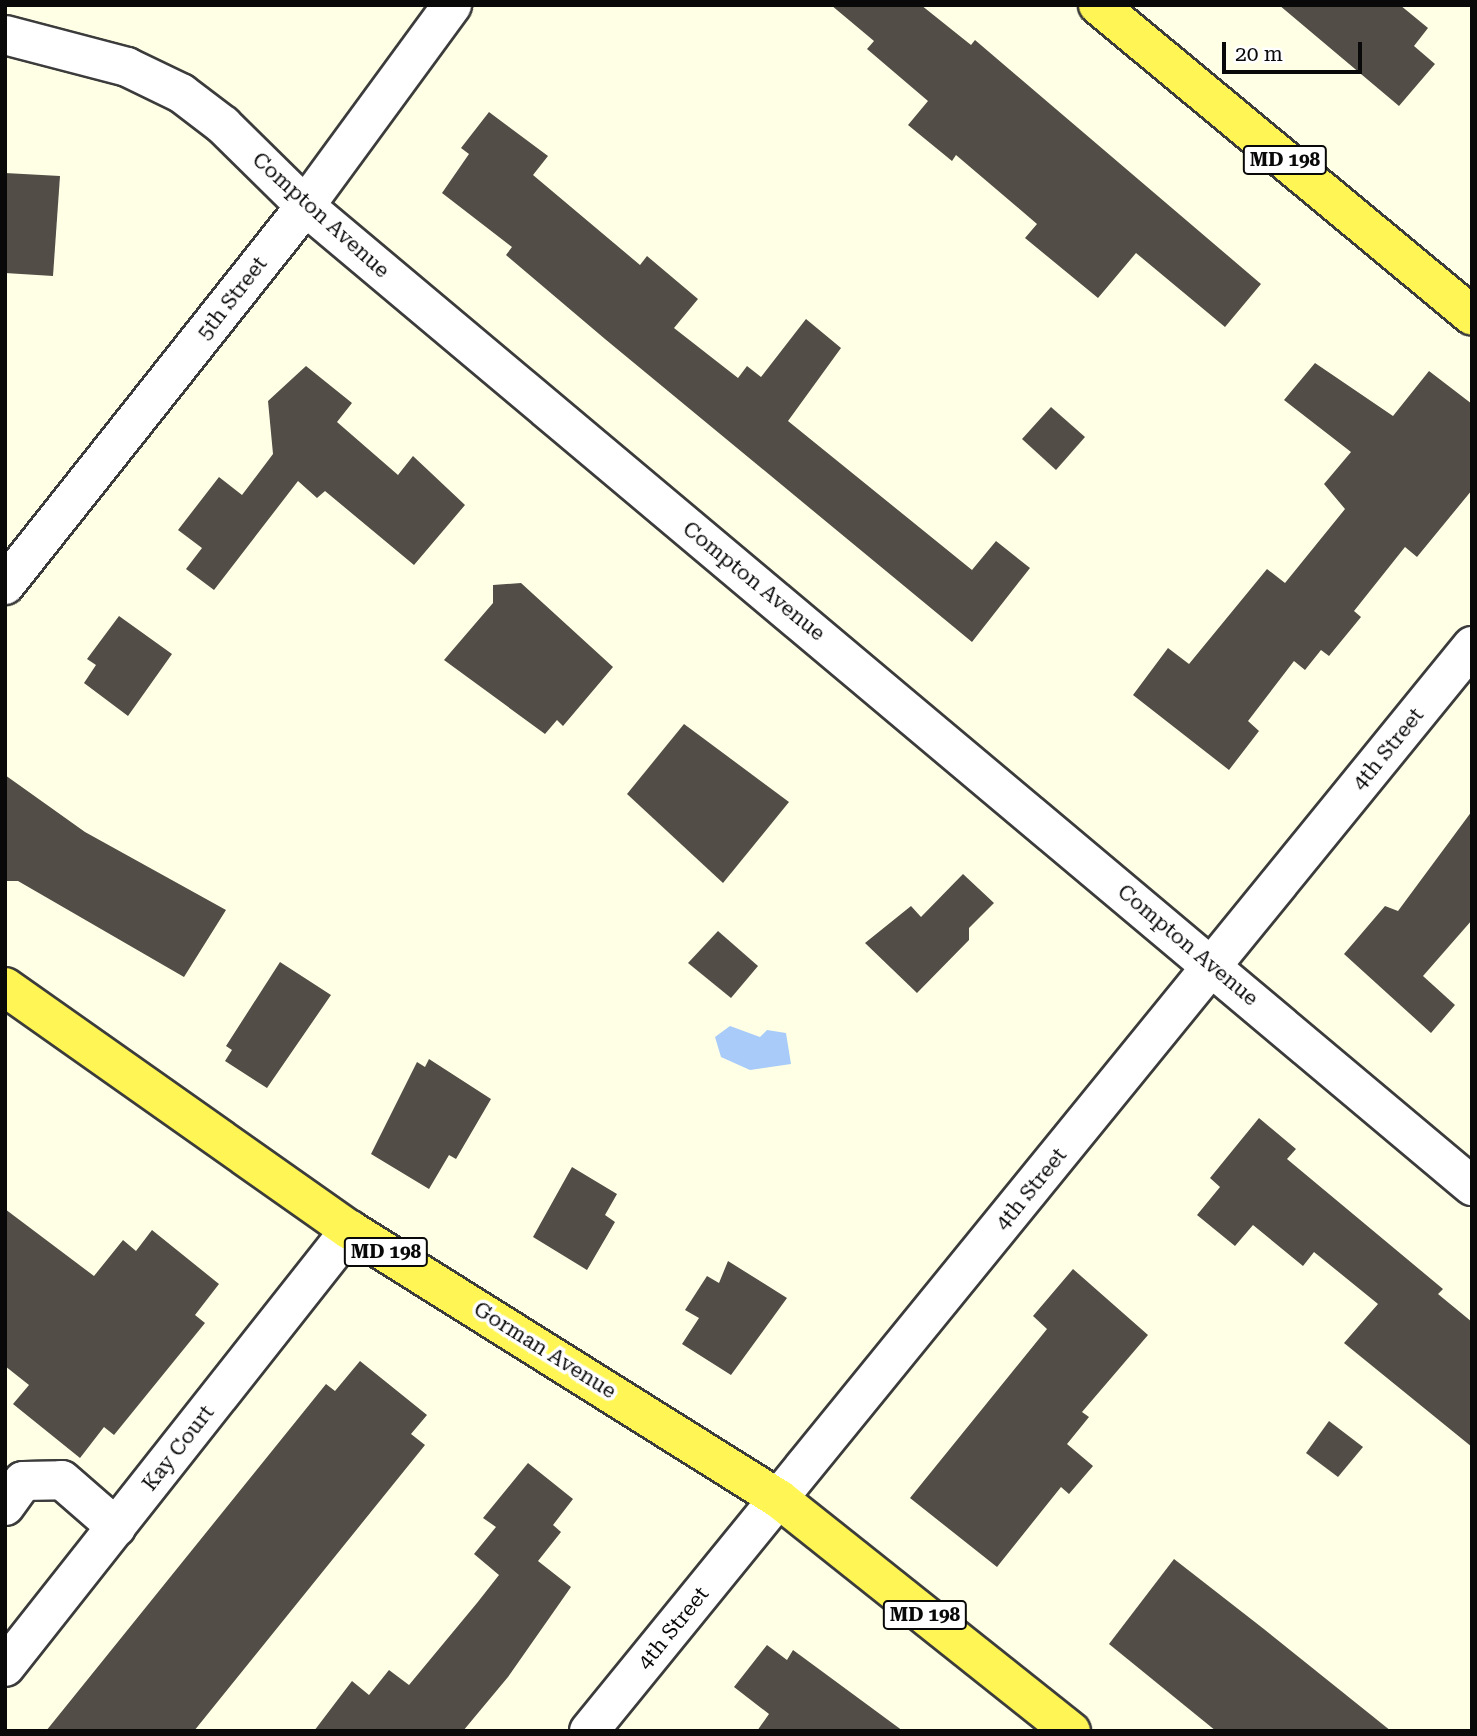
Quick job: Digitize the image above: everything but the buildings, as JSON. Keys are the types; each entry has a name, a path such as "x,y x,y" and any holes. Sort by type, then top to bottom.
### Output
{"main road":[{"name":"MD 198","path":"1098,5 1472,315"},
{"name":"Gorman Avenue","path":"5,987 350,1230 779,1499 1071,1731"}],"street":[{"name":"5th Street","path":"5,585 305,206 452,5"},
{"name":"Compton Avenue","path":"5,35 127,67 181,93 223,125 305,206 1213,966 1466,1169"},
{"name":"4th Street","path":"589,1731 1472,646"},
{"name":"Kay Court","path":"5,1667 350,1230"},
{"path":"5,1506 23,1481 62,1480 116,1527"}],"water":[{"path":"730,1026 760,1037 767,1030 786,1033 791,1064 750,1070 721,1057 715,1037"}]}
